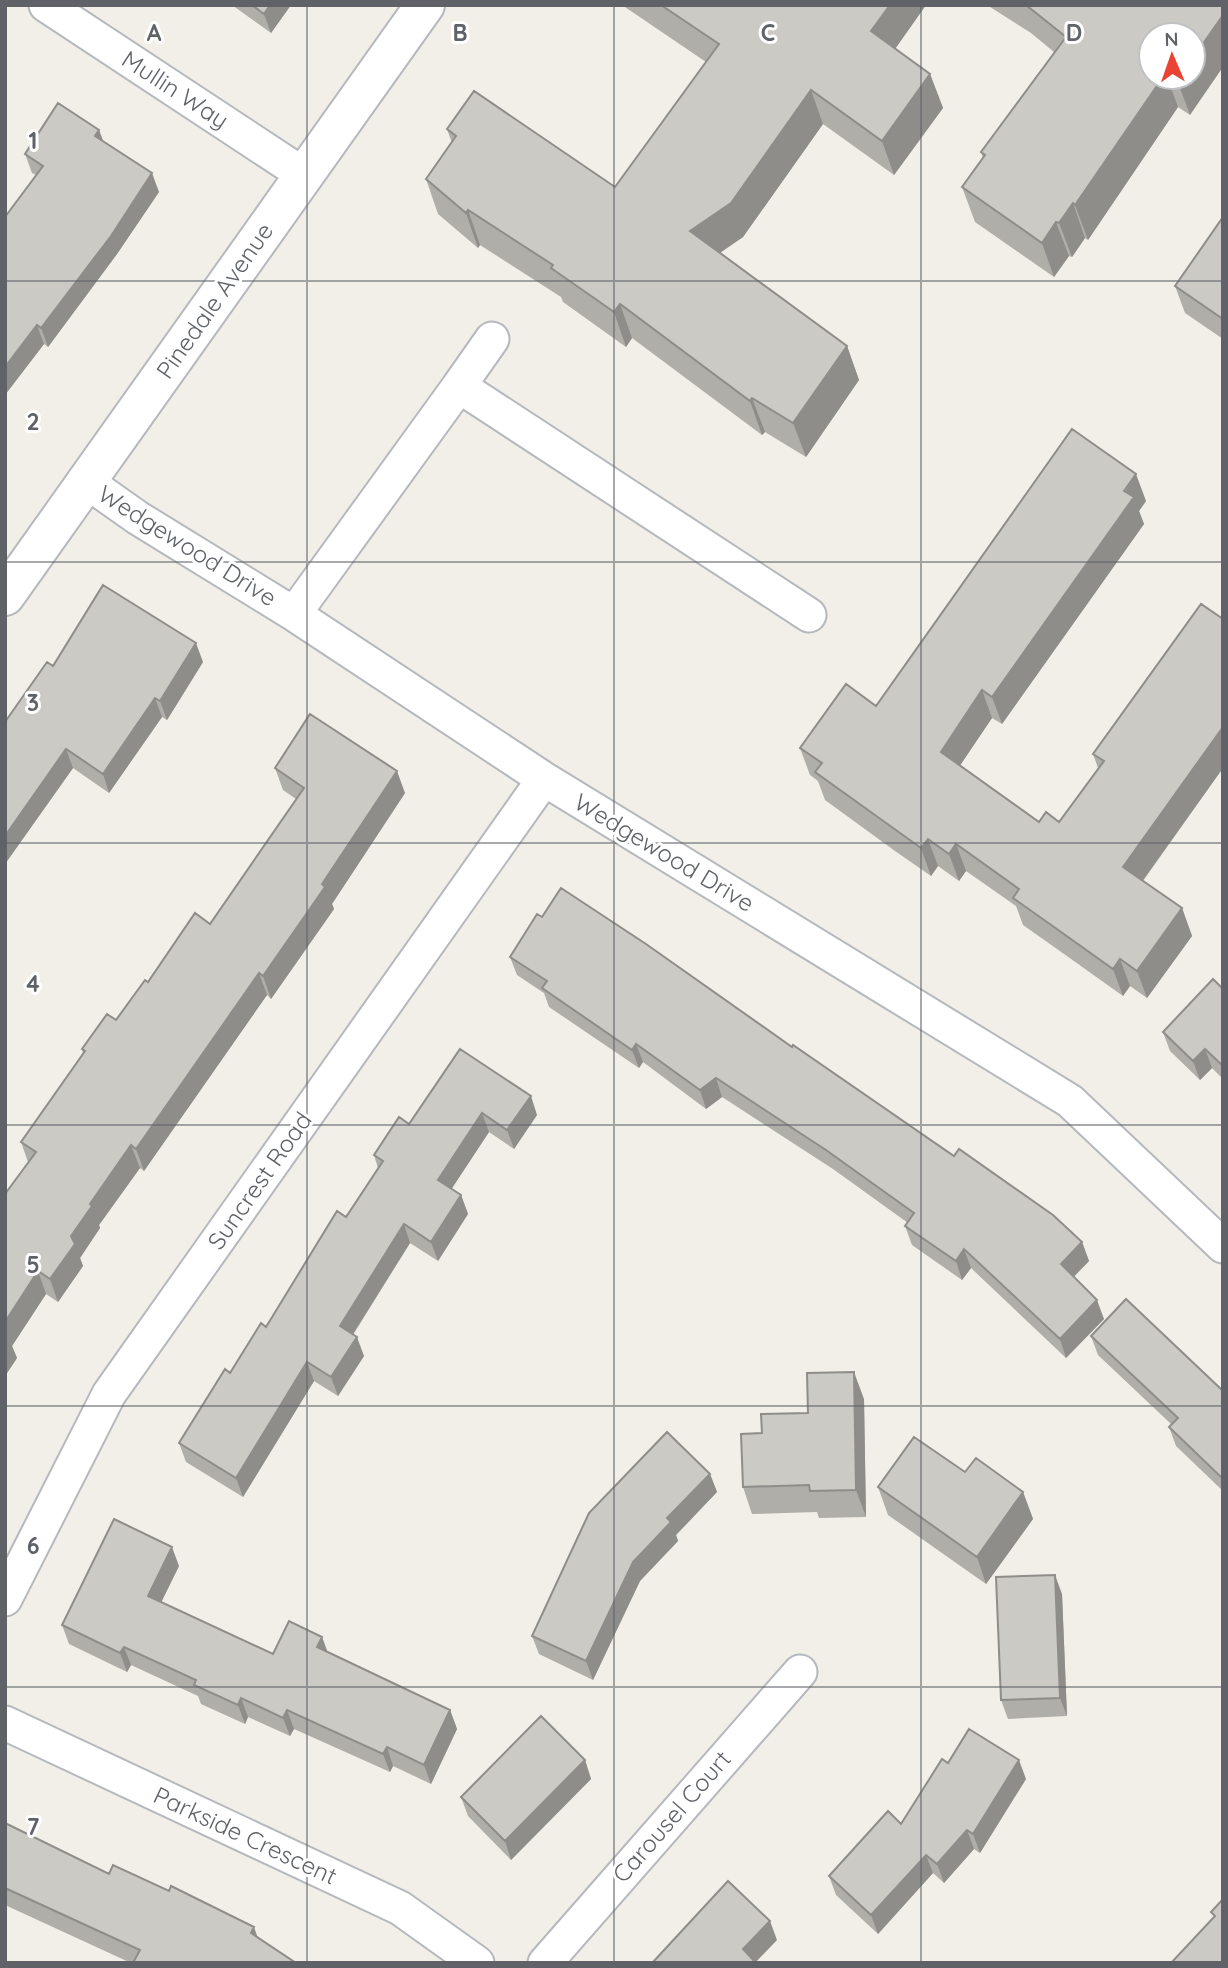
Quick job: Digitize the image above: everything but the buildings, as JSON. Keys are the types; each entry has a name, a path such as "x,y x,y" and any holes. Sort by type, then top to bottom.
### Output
{"street":[{"name":"Mullin Way","path":"46,5 304,175"},
{"name":"Pinedale Avenue","path":"5,596 425,5"},
{"path":"293,614 492,340"},
{"path":"459,386 808,615"},
{"name":"Wedgewood Drive","path":"87,482 138,518 293,614 544,779 1070,1101 1223,1246"},
{"name":"Suncrest Road","path":"5,1599 109,1394 544,779"},
{"name":"Carousel Court","path":"545,1963 800,1672"},
{"name":"Parkside Crescent","path":"5,1724 400,1908 477,1963"}]}
